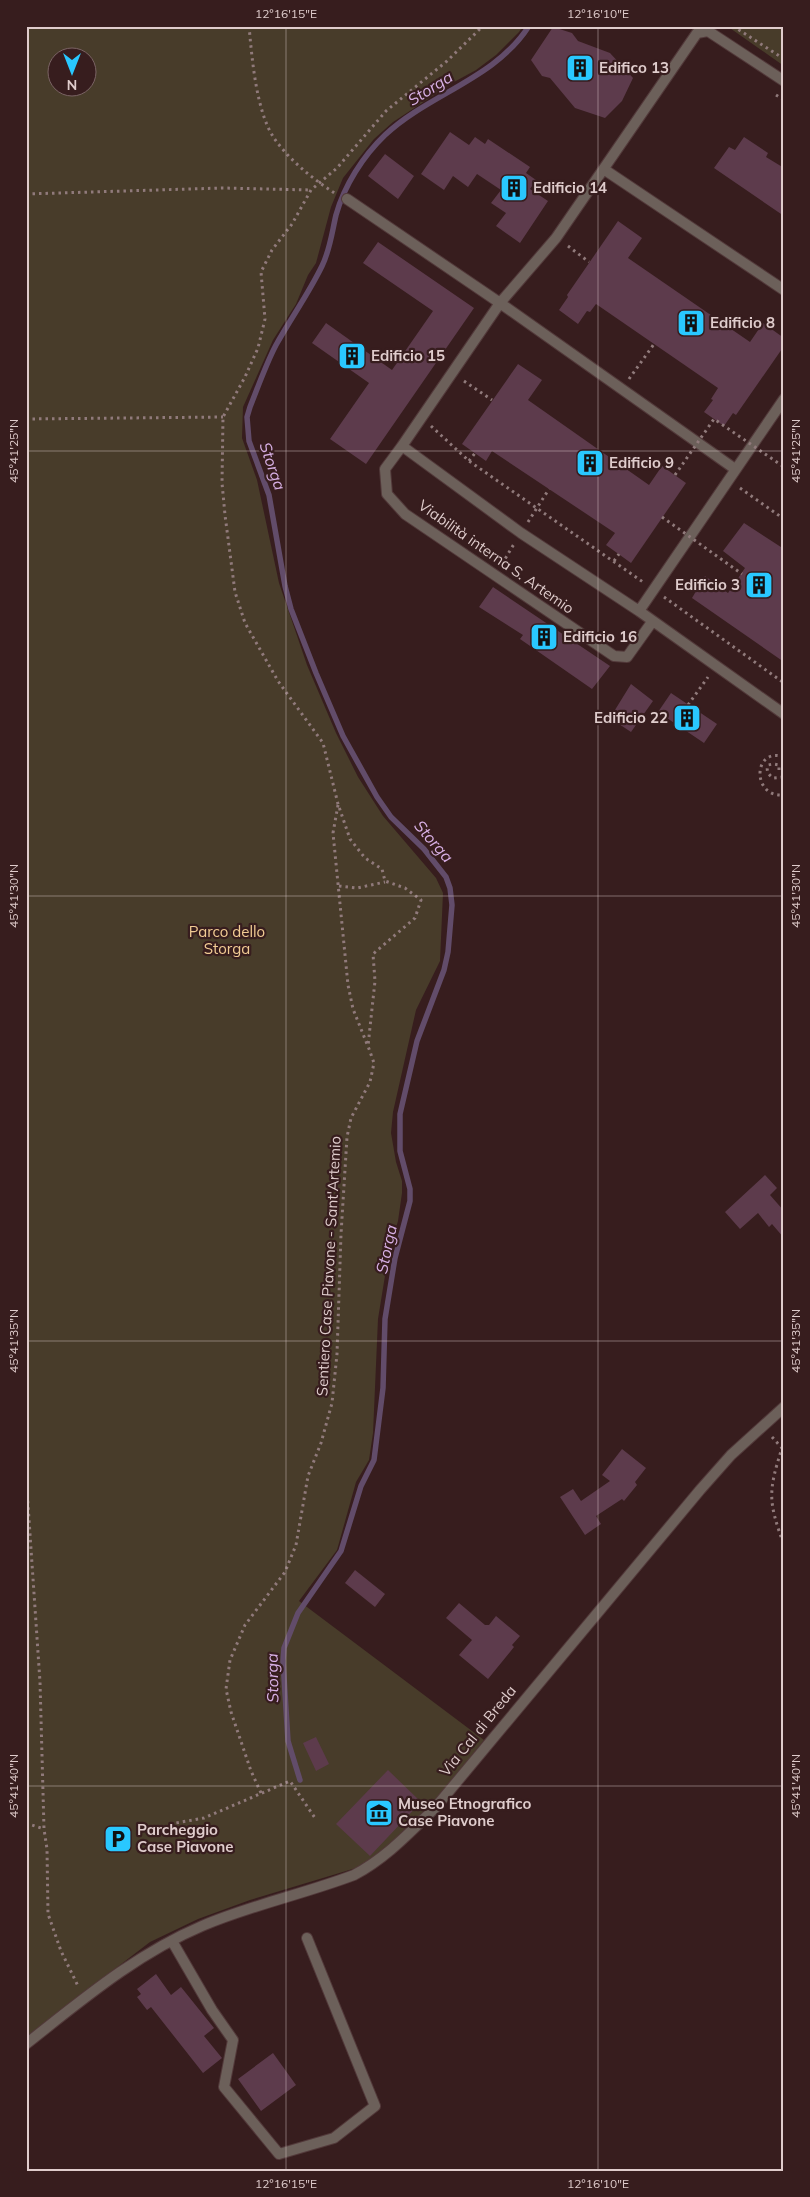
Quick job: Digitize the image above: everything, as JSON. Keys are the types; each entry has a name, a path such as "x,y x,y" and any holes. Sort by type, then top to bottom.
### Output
{"street":[{"name":"Viabilità interna S. Artemio","path":"652,622 628,657 614,656 414,519 387,494 385,469 423,418 500,303 556,238 605,170 697,33 708,31 784,81"},
{"path":"605,170 784,290"},
{"path":"347,199 500,303 735,469"},
{"path":"639,611 784,399"},
{"path":"402,446 521,533 639,611 784,714"},
{"name":"Via Cal di Breda","path":"26,2044 84,1998 133,1963 172,1941 203,1926 354,1876 375,1864 398,1845 434,1808 700,1490 731,1455 784,1407"},
{"path":"172,1941 212,2010 233,2040 224,2087 279,2154 334,2138 375,2106 307,1938"}],"path":[{"path":"249,26 258,96 273,136 297,164 319,183 337,194"},
{"name":"Sentiero Case Piavone - Sant'Artemio","path":"368,1046 375,981 374,954 416,918 421,900 405,888 385,881 382,869 365,858 350,839 338,804 323,743 278,681 245,623 235,592 222,483 224,417 258,348 265,319 261,272 272,250 292,224 312,190 337,168 386,111 447,61 483,26"},
{"path":"734,26 784,59"},
{"path":"26,194 222,188 312,190"},
{"path":"556,238 589,262"},
{"path":"622,390 654,344"},
{"path":"453,374 492,400"},
{"path":"26,419 224,417"},
{"path":"423,418 469,461 614,561 784,683"},
{"path":"675,475 714,419 784,467"},
{"path":"469,461 475,453"},
{"path":"728,479 784,519"},
{"path":"662,517 742,574"},
{"path":"614,561 619,554"},
{"path":"688,704 716,667"},
{"path":"784,757 772,756 764,760 760,767 760,776 765,790 772,794 784,795"},
{"path":"779,770 779,765 773,764 768,765 767,768 768,774 772,778 784,777"},
{"name":"Sentiero Case Piavone - Sant'Artemio","path":"261,1793 251,1771 231,1712 226,1689 230,1660 245,1624 285,1572 296,1545 308,1476 321,1444 332,1403 337,1354 341,1234 347,1138 351,1118 370,1082 374,1064 355,1016 348,985 333,833 338,804"},
{"path":"339,886 357,888 385,881"},
{"path":"763,1426 782,1448 772,1476 771,1492 775,1520 784,1544"},
{"path":"26,1475 40,1682 48,1914 61,1951 84,1998"},
{"path":"170,1824 204,1818 290,1781 315,1818"},
{"path":"26,1823 44,1829"}],"green space":[{"name":"Parco dello Storga","path":"26,26 523,26 496,55 476,70 454,82 393,122 374,139 343,178 331,207 316,263 308,275 296,304 273,340 243,407 242,438 257,480 279,583 307,665 336,733 358,777 383,816 436,878 443,893 440,961 416,1010 393,1112 391,1133 396,1162 402,1181 402,1193 398,1221 389,1251 378,1319 373,1433 369,1460 356,1482 337,1550 299,1601 484,1740 426,1811 410,1828 375,1857 356,1868 250,1900 198,1919 150,1942 26,2037"},
{"path":"727,26 784,26 784,66"}],"building":[{"name":"Edifico 13","path":"553,27 572,33 578,41 610,53 633,78 622,101 605,118 575,108 550,78 542,76 531,60"},
{"name":"Edificio 14","path":"450,132 469,145 475,137 485,144 488,139 530,167 526,173 536,180 530,189 548,201 520,243 496,226 506,213 491,203 501,190 477,174 468,187 453,176 444,190 421,174"},
{"path":"744,137 768,153 766,157 784,168 784,216 714,168 729,147 735,150"},
{"path":"385,154 414,176 398,199 368,176"},
{"name":"Edificio 8","path":"618,221 642,238 628,258 750,342 763,323 784,338 784,346 736,415 733,413 724,426 704,412 713,400 711,399 718,388 596,304 590,312 587,311 578,324 559,310 568,297 567,295"},
{"name":"Edificio 15","path":"378,242 474,308 366,464 330,439 369,383 312,343 326,323 392,370 433,311 363,263"},
{"name":"Edificio 9","path":"518,364 542,380 528,400 649,485 662,466 686,483 631,563 606,545 615,533 492,451 486,461 462,444"},
{"name":"Edificio 3","path":"744,523 784,549 784,662 692,598 705,576 728,593 745,568 723,551"},
{"name":"Edificio 16","path":"493,587 610,666 592,689 520,639 523,635 479,607"},
{"path":"631,684 653,701 631,732 610,718"},
{"name":"Edificio 22","path":"671,693 717,724 704,743 658,712"},
{"path":"765,1175 777,1188 770,1195 784,1211 784,1238 772,1224 769,1227 758,1213 740,1229 725,1212"},
{"path":"622,1449 646,1468 635,1482 637,1485 624,1501 622,1499 596,1516 601,1524 585,1535 560,1497 573,1489 581,1501 610,1481 602,1475"},
{"path":"355,1570 385,1594 375,1607 345,1583"},
{"path":"459,1603 485,1625 489,1625 496,1616 520,1636 512,1645 514,1647 488,1679 459,1655 472,1640 446,1618"},
{"path":"316,1737 329,1764 316,1771 303,1743"},
{"name":"Museo Etnografico Case Piavone","path":"388,1770 421,1802 370,1856 336,1824"},
{"path":"156,1974 171,1995 181,1987 214,2028 204,2036 222,2058 203,2073 151,2007 147,2010 137,1997 141,1994 137,1989"},
{"path":"273,2053 296,2085 261,2111 238,2079"}],"waterway":[{"name":"Storga","path":"300,1780 288,1741 283,1661 284,1648 298,1613 341,1551 361,1486 374,1460 383,1388 385,1319 395,1258 410,1201 410,1189 400,1151 400,1114 417,1041 444,970 448,952 452,905 450,888 446,877 424,849 391,817 377,797 343,736 316,673 291,609 285,586 269,495 249,441 247,417 272,352 325,260 336,215 344,193 362,162 377,143 403,120 480,73 515,44 529,26"}],"place":[{"name":"Edifico 13","path":"580,68"},
{"name":"Edificio 14","path":"514,188"},
{"name":"Edificio 8","path":"691,323"},
{"name":"Edificio 15","path":"352,356"},
{"name":"Edificio 9","path":"590,463"},
{"name":"Edificio 3","path":"759,585"},
{"name":"Edificio 16","path":"544,637"},
{"name":"Edificio 22","path":"687,718"},
{"name":"Museo Etnografico Case Piavone","path":"379,1813"},
{"name":"Parcheggio Case Piavone","path":"118,1839"}]}
